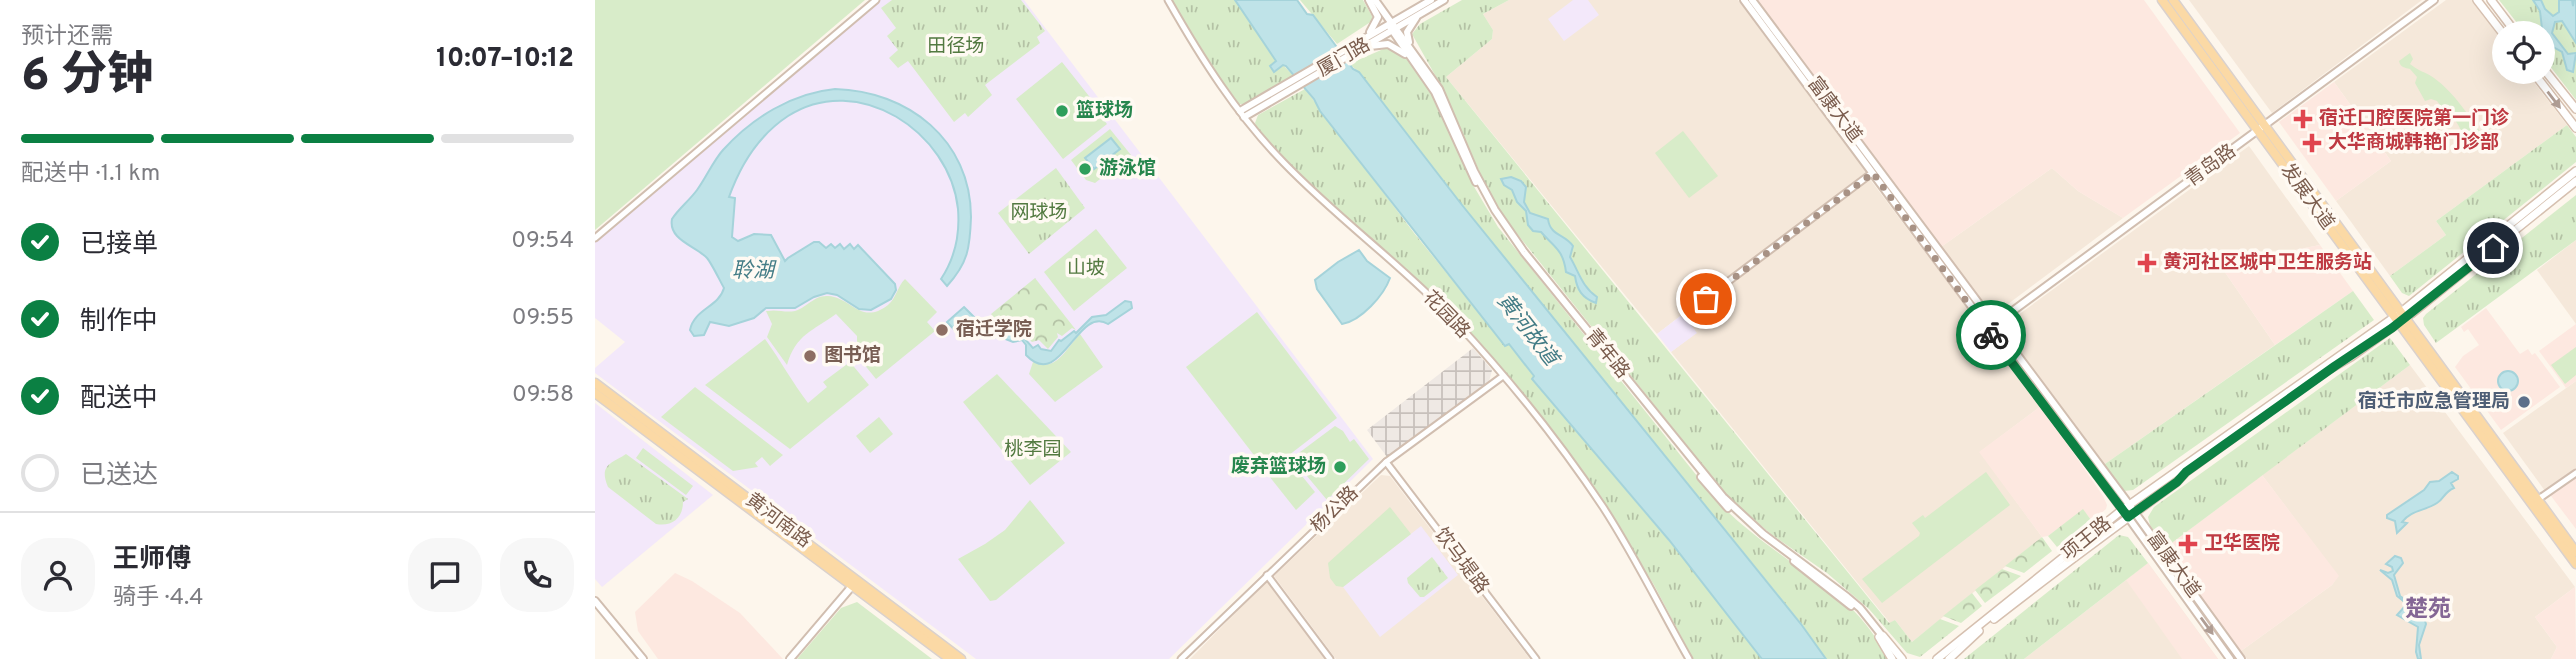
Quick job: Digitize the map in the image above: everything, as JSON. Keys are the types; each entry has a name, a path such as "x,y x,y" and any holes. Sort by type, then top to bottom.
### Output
{"main road":[{"name":"发展大道","path":"2162,0 2262,128"},
{"name":"发展大道","path":"2173,0 2576,564"},
{"path":"2477,0 2493,21"},
{"path":"2491,0 2507,21"},
{"path":"2555,83 2576,109"},
{"path":"2542,84 2576,128"},
{"name":"项王路","path":"1937,659 2126,508 2400,318 2576,171"},
{"name":"项王路","path":"1949,659 1975,635 2197,464 2347,360 2576,181"},
{"name":"发展大道","path":"2400,318 2576,552"},
{"name":"黄河南路","path":"595,383 950,659"},
{"name":"黄河南路","path":"595,393 961,659"},
{"path":"1881,637 1893,659"},
{"path":"1881,637 1901,659"}],"street":[{"path":"595,238 876,0"},
{"name":"花园路","path":"1168,0 1198,52 1263,141 1311,189 1432,298 1545,427 1602,506 1648,582 1689,659"},
{"path":"1372,0 1393,14 1421,9"},
{"path":"1364,39 1375,26 1378,17 1372,0"},
{"name":"青年路","path":"1372,0 1422,68 1493,215 1521,254 1719,499 1743,522 1856,610 1881,637"},
{"name":"厦门路","path":"1421,9 1431,0"},
{"name":"厦门路","path":"1242,114 1421,9 1444,0"},
{"name":"富康大道","path":"1744,0 2126,508 2230,659"},
{"name":"富康大道","path":"1752,0 1990,328"},
{"name":"青岛路","path":"1990,328 2434,0"},
{"path":"1421,9 1406,36 1422,68"},
{"name":"厦门路","path":"1354,49 1364,39 1391,26"},
{"path":"1354,49 1388,44 1403,51 1422,68"},
{"path":"1685,314 1873,173"},
{"name":"杨公路","path":"1181,659 1386,462 1503,376"},
{"name":"饮马堤路","path":"1386,462 1536,659"},
{"path":"2537,500 2576,473"},
{"name":"富康大道","path":"2131,515 2241,659"},
{"path":"1267,575 1330,659"},
{"path":"790,659 855,583"},
{"path":"595,601 643,659"}],"shaded area":[{"name":"宿迁学院","path":"880,0 1024,0 1373,459 1169,659 976,659 595,373 595,368 625,342 595,318 595,242"},
{"path":"1509,0 1738,0 1866,172 1657,334 1446,77 1492,39 1493,30 1483,14"},
{"path":"1573,0 1588,0 1599,15 1564,41 1548,19"},
{"path":"1757,0 2144,0 2240,133 2123,218 2078,191 2052,168 1941,247"},
{"path":"2189,0 2422,0 2272,113"},
{"path":"2446,0 2472,0 2492,27 2492,84 2535,84 2567,125 2436,221 2446,235 2390,276 2336,201 2391,161 2334,82"},
{"path":"2334,82 2391,161 2336,201 2279,122"},
{"path":"2249,146 2320,245 2220,265 2275,345 2102,466 1999,329"},
{"path":"2052,168 2078,191 2123,218 1992,316 1941,247"},
{"path":"1869,178 2041,406 1980,452 2042,537 1912,642 1895,620 1890,623 1671,352 1696,333 1685,317"},
{"path":"2576,240 2576,324 2537,270"},
{"path":"2320,245 2353,291 2275,345 2220,265"},
{"name":"宿迁市应急管理局","path":"2486,308 2520,354 2528,349 2532,355 2535,353 2560,387 2501,430 2455,367 2463,356 2479,345 2468,329 2464,332 2461,327"},
{"path":"1683,314 1697,333 1671,352 1657,334"},
{"path":"2576,324 2576,381 2566,388 2539,351"},
{"path":"1473,348 1492,370 1489,382 1387,457 1367,430"},
{"path":"2410,365 2575,587 2535,617 2557,647 2551,659 2247,659 2241,651 2332,585 2338,576 2262,475"},
{"path":"2576,381 2576,470 2545,491 2503,433"},
{"path":"595,403 713,495 602,587 595,579"},
{"path":"2041,406 2107,505 2092,521 2083,510 2048,536 2042,537 1979,452"},
{"path":"2576,473 2576,529 2548,492"},
{"path":"1381,475 1390,476 1530,659 1336,659 1274,576"},
{"path":"2262,475 2339,576 2332,585 2241,651 2165,548"},
{"path":"1421,526 1458,575 1380,637 1343,587"},
{"path":"2148,563 2218,659 2024,659"},
{"path":"2148,563 2218,659 2182,659 2126,580"},
{"path":"675,573 740,613 783,659 658,659 638,631 635,612"},
{"path":"1268,580 1327,659 1190,659"},
{"path":"2575,587 2576,659 2551,659 2557,647 2535,617"}],"green space":[{"path":"595,0 865,0 595,230"},
{"name":"田径场","path":"892,0 1021,0 1045,31 1037,37 1040,43 985,85 992,95 968,117 965,113 954,122 908,61 898,68 889,58 898,50 887,36 896,28 881,8"},
{"path":"1170,0 1235,0 1277,61 1274,72 1283,65 1294,76 1247,104 1239,104 1191,38"},
{"path":"1300,0 1363,0 1372,21 1337,44"},
{"path":"1462,0 1509,0 1483,14 1493,30 1492,39 1446,77 1889,623 1895,620 1912,642 1940,619 1959,626 1920,657 1907,653 1869,609 1827,573 1771,534 1729,498 1506,220 1484,182 1444,91 1412,34 1420,24"},
{"path":"2499,0 2576,0 2576,100 2555,73 2555,21 2516,21"},
{"path":"1388,47 1403,53 1430,91 1473,185 1498,227 1717,501 1750,531 1854,611 1890,659 1826,659 1801,623 1462,205 1359,72 1349,64"},
{"path":"2410,53 2413,59 2410,64 2434,78 2449,91 2485,138 2471,149 2455,121 2437,101 2425,101 2415,83 2417,77 2410,69 2400,65 2399,61"},
{"name":"篮球场","path":"1062,62 1100,110 1097,112 1107,124 1063,159 1016,99"},
{"path":"1305,89 1414,233 1505,345 1509,344 1534,377 1532,379 1701,579 1762,659 1693,659 1654,585 1623,534 1582,472 1527,399 1454,316 1407,270 1337,211 1257,128 1255,123 1258,115"},
{"path":"2567,125 2576,137 2576,162 2409,296 2402,293 2390,276 2446,235 2436,221"},
{"path":"1110,129 1131,155 1095,183 1086,180 1071,160"},
{"path":"1683,131 1718,176 1689,198 1655,153"},
{"name":"网球场","path":"1056,168 1085,208 1029,254 998,213"},
{"path":"2576,195 2576,240 2436,343 2424,325 2423,318 2426,314"},
{"name":"山坡","path":"1096,229 1127,268 1074,311 1044,272"},
{"path":"1035,278 1076,330 1072,328 1062,336 1057,333 1058,337 1048,349 1039,340 1032,342 1021,332 1003,332 995,339 989,333 999,324 991,314"},
{"path":"905,279 937,312 927,322 935,331 876,379 850,347 857,342 857,336 836,314 800,340 787,365 767,337 772,324 766,311 795,311 819,297 828,296 863,312 879,311 893,299"},
{"path":"2353,291 2374,320 2133,490 2124,491 2102,466"},
{"path":"1257,312 1337,418 1267,472 1186,367"},
{"path":"1080,334 1103,367 1055,402 1029,374 1033,362 1041,365 1055,362"},
{"path":"2390,338 2410,365 2165,548 2150,525 2148,517 2154,507"},
{"path":"765,339 808,403 827,387 823,382 850,362 869,385 790,449 705,385"},
{"path":"2576,347 2576,375 2565,384 2551,365"},
{"name":"桃李园","path":"997,374 1071,452 1030,485 963,402"},
{"path":"695,387 783,455 770,466 762,457 755,463 758,467 733,471 661,417"},
{"path":"879,417 893,434 870,453 856,436"},
{"path":"1335,426 1343,431 1350,442 1354,439 1369,459 1327,500 1292,458"},
{"path":"643,448 693,486 686,495 636,458"},
{"path":"626,454 688,499 683,502 679,517 672,523 656,524 608,487 605,473 608,465"},
{"path":"1289,460 1315,492 1296,510 1269,476"},
{"path":"1986,472 2010,505 1882,603 1862,579 1919,536 1920,533 1912,523 1923,515 1925,518"},
{"path":"1030,500 1065,543 996,600 990,601 958,559 1005,530"},
{"path":"1390,507 1411,534 1343,587 1336,586 1330,578 1328,563"},
{"path":"2083,509 2091,520 2057,547 2048,536"},
{"path":"2119,535 2128,537 2148,563 2024,659 1964,659"},
{"path":"2042,537 2052,551 2024,573 2005,566"},
{"path":"1432,557 1448,578 1424,597 1420,597 1407,578"},
{"path":"2002,569 2021,576 1985,603 1975,590"},
{"path":"1972,593 1982,606 1961,623 1943,616"},
{"path":"857,602 932,659 797,659 841,608"}],"water":[{"name":"黄河故道","path":"1235,0 1297,0 1307,14 1313,15 1353,69 1359,72 1462,205 1801,624 1826,659 1762,659 1669,540 1532,379 1534,376 1509,344 1505,346 1320,111 1314,99 1286,66 1283,65 1274,72 1270,66 1276,61"},
{"path":"2533,0 2541,0 2545,9 2553,16 2559,12 2559,0 2572,0 2573,6 2576,0 2576,43 2562,21 2541,21 2540,11"},
{"path":"2555,37 2568,54 2576,53 2573,72 2567,70 2562,52 2555,48"},
{"name":"聆湖","path":"835,89 862,92 887,99 910,110 930,125 947,143 960,165 968,189 970,238 964,262 947,286 941,279 955,246 958,209 951,181 938,156 919,134 896,117 870,105 843,101 815,104 788,116 768,132 745,163 729,197 735,198 732,237 738,241 754,234 771,235 785,261 814,242 819,242 826,248 831,244 835,248 840,244 844,249 850,244 854,249 858,245 895,284 896,290 891,299 871,310 859,309 837,295 827,293 795,308 766,308 754,318 729,326 710,322 704,335 694,336 690,330 692,323 717,300 724,288 707,258 674,232 672,219 697,190 719,154 734,138 760,118 788,102 819,91"},
{"path":"1111,138 1120,149 1094,169 1085,158"},
{"path":"1511,177 1521,181 1526,187 1524,202 1530,213 1548,219 1552,229 1573,246 1570,257 1584,284 1597,297 1596,303 1584,296 1575,276 1566,272 1563,258 1557,249 1541,232 1533,231 1528,225 1526,211 1501,179"},
{"path":"1359,250 1367,261 1390,278 1371,306 1357,318 1342,324 1317,289 1315,280"},
{"path":"1125,301 1131,302 1132,308 1108,324 1097,321 1087,326 1049,363 1038,364 1026,355 1026,345 1022,340 1013,342 1003,338 1003,334 1018,334 1033,348 1038,345 1041,349 1051,351 1059,340 1074,331 1076,333 1092,317 1106,315"},
{"path":"964,307 980,323 963,339 947,322"},
{"path":"2508,371 2515,374 2518,381 2515,388 2508,391 2501,388 2498,381 2501,374"},
{"path":"2452,472 2458,476 2458,479 2451,483 2454,488 2437,503 2406,518 2402,522 2407,523 2397,533 2395,521 2387,518 2387,515 2424,490 2430,482 2439,481"},
{"path":"2395,556 2401,558 2403,563 2394,575 2400,596 2407,601 2419,603 2426,624 2419,645 2421,659 2418,659 2416,652 2418,627 2397,615 2407,604 2397,596 2392,580 2380,570 2388,573 2393,571 2392,567 2386,564"}],"way so far":[{"path":"1706,299 1873,173 1991,335"}],"place":[{"name":"篮球场","path":"1062,111"},
{"name":"宿迁口腔医院第一门诊","path":"2303,119"},
{"name":"大华商城韩艳门诊部","path":"2312,143"},
{"name":"游泳馆","path":"1085,169"},
{"name":"黄河社区城中卫生服务站","path":"2147,263"},
{"name":"宿迁学院","path":"942,330"},
{"name":"图书馆","path":"810,356"},
{"name":"宿迁市应急管理局","path":"2524,402"},
{"name":"废弃篮球场","path":"1340,467"},
{"name":"卫华医院","path":"2188,544"}],"district":[{"name":"楚苑","path":"2428,610"}],"route":[{"path":"1991,335 2128,517 2255,422 2392,328 2493,248"}]}
